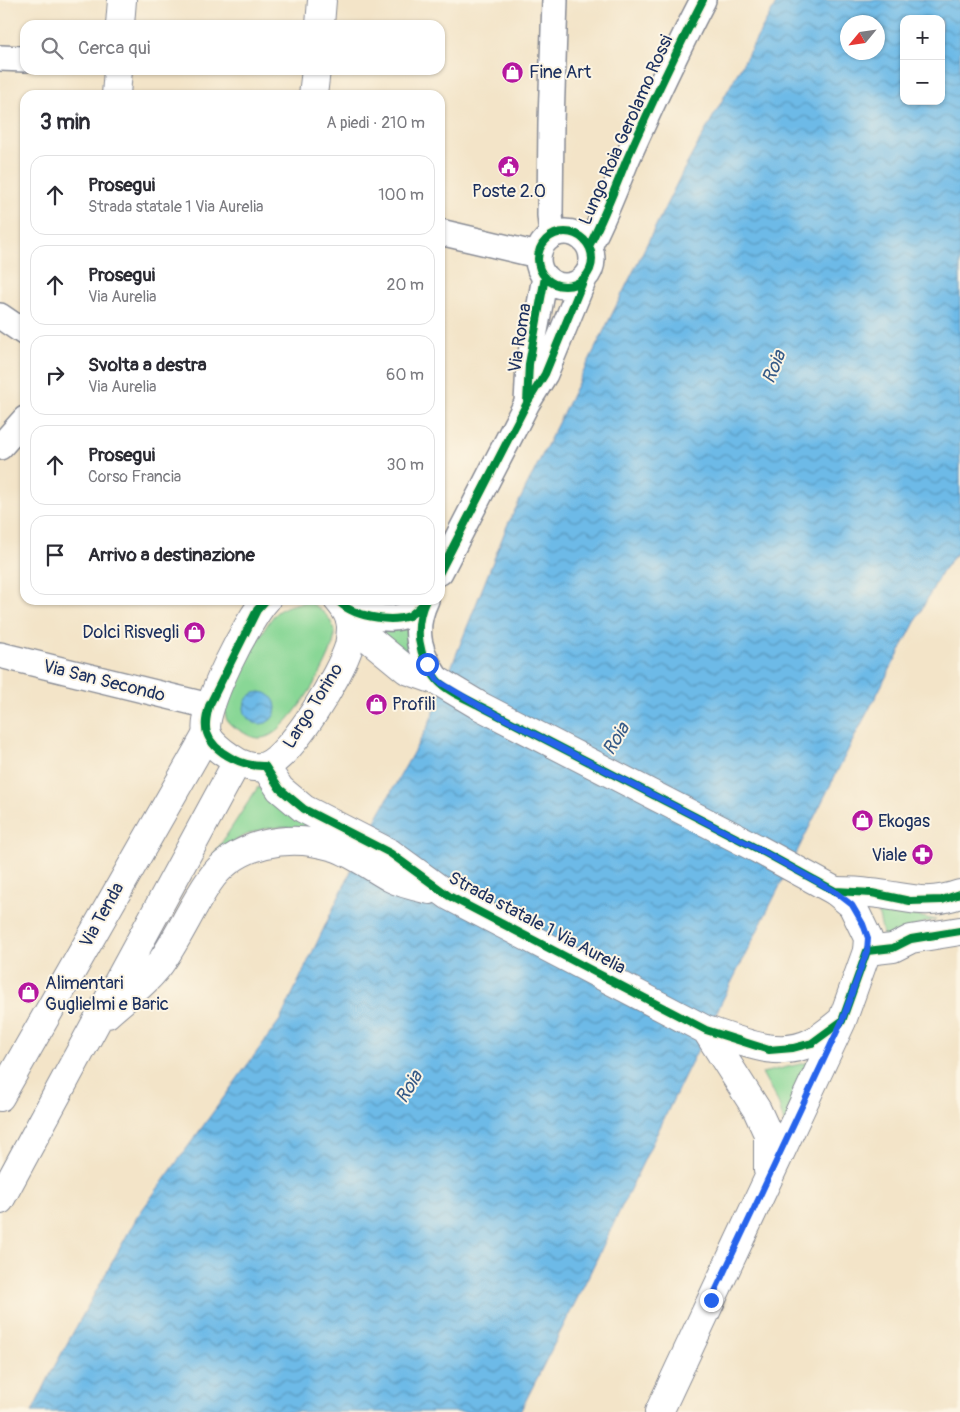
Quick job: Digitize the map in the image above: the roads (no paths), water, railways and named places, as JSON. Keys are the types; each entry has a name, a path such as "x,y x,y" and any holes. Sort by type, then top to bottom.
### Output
{"main road":[{"path":"120,20 122,0"},
{"path":"320,20 322,0"},
{"path":"116,90 118,75"},
{"path":"314,90 316,75"},
{"path":"258,605 209,706 205,721 207,734 221,751 237,762 253,767 265,766"},
{"path":"344,611 414,661 438,681 480,706 802,872 834,891 852,905 863,924 868,938 867,951 842,1021 659,1412"},
{"name":"Largo Torino","path":"265,766 280,757 294,741 332,681 349,646 344,611"},
{"name":"Via Tenda","path":"0,1097 207,734"},
{"path":"0,1200 237,762"},
{"name":"Strada statale 1 Via Aurelia","path":"265,766 280,789 304,809 390,852 449,896 706,1030 745,1088 768,1134 768,1177"},
{"path":"94,1024 150,977 164,958 209,881 227,862 248,848 272,842 296,840 335,847 393,879 449,896"},
{"path":"834,891 872,893 910,901 942,900 960,894"},
{"path":"867,951 893,948 911,939 960,931"},
{"path":"706,1030 769,1050 793,1048 812,1042 842,1021"}],"street":[{"name":"Via Roma","path":"527,403 529,364 550,215 550,131 555,0"},
{"name":"Lungo Roia Gerolamo Rossi","path":"589,246 676,52 703,0"},
{"path":"0,58 20,59"},
{"path":"445,562 527,403 546,374 592,263 589,246 577,234 568,232 545,256"},
{"path":"445,233 545,256"},
{"path":"545,256 560,286 577,284 584,279"},
{"path":"0,316 20,330"},
{"path":"0,447 20,424"},
{"path":"344,611 384,619 411,615 422,605"},
{"path":"414,661 418,629 424,605"},
{"name":"Via San Secondo","path":"0,655 209,706"}],"water":[{"name":"Roia","path":"778,0 960,0 960,549 941,573 857,732 685,1075 588,1277 520,1412 32,1412 53,1369 137,1217 280,1020 375,821 428,726 507,526 683,171"},
{"path":"260,692 266,693 271,697 275,702 275,714 271,719 266,723 260,724 254,723 249,719 245,714 244,708 245,702 249,697 254,693"}],"place":[{"name":"Fine Art","path":"513,72"},
{"name":"Poste 2.0","path":"509,166"},
{"name":"Dolci Risvegli","path":"195,632"},
{"name":"Profili","path":"376,704"},
{"name":"Ekogas","path":"862,821"},
{"name":"Viale","path":"923,855"},
{"name":"Alimentari Guglielmi e Baric","path":"29,993"}]}
